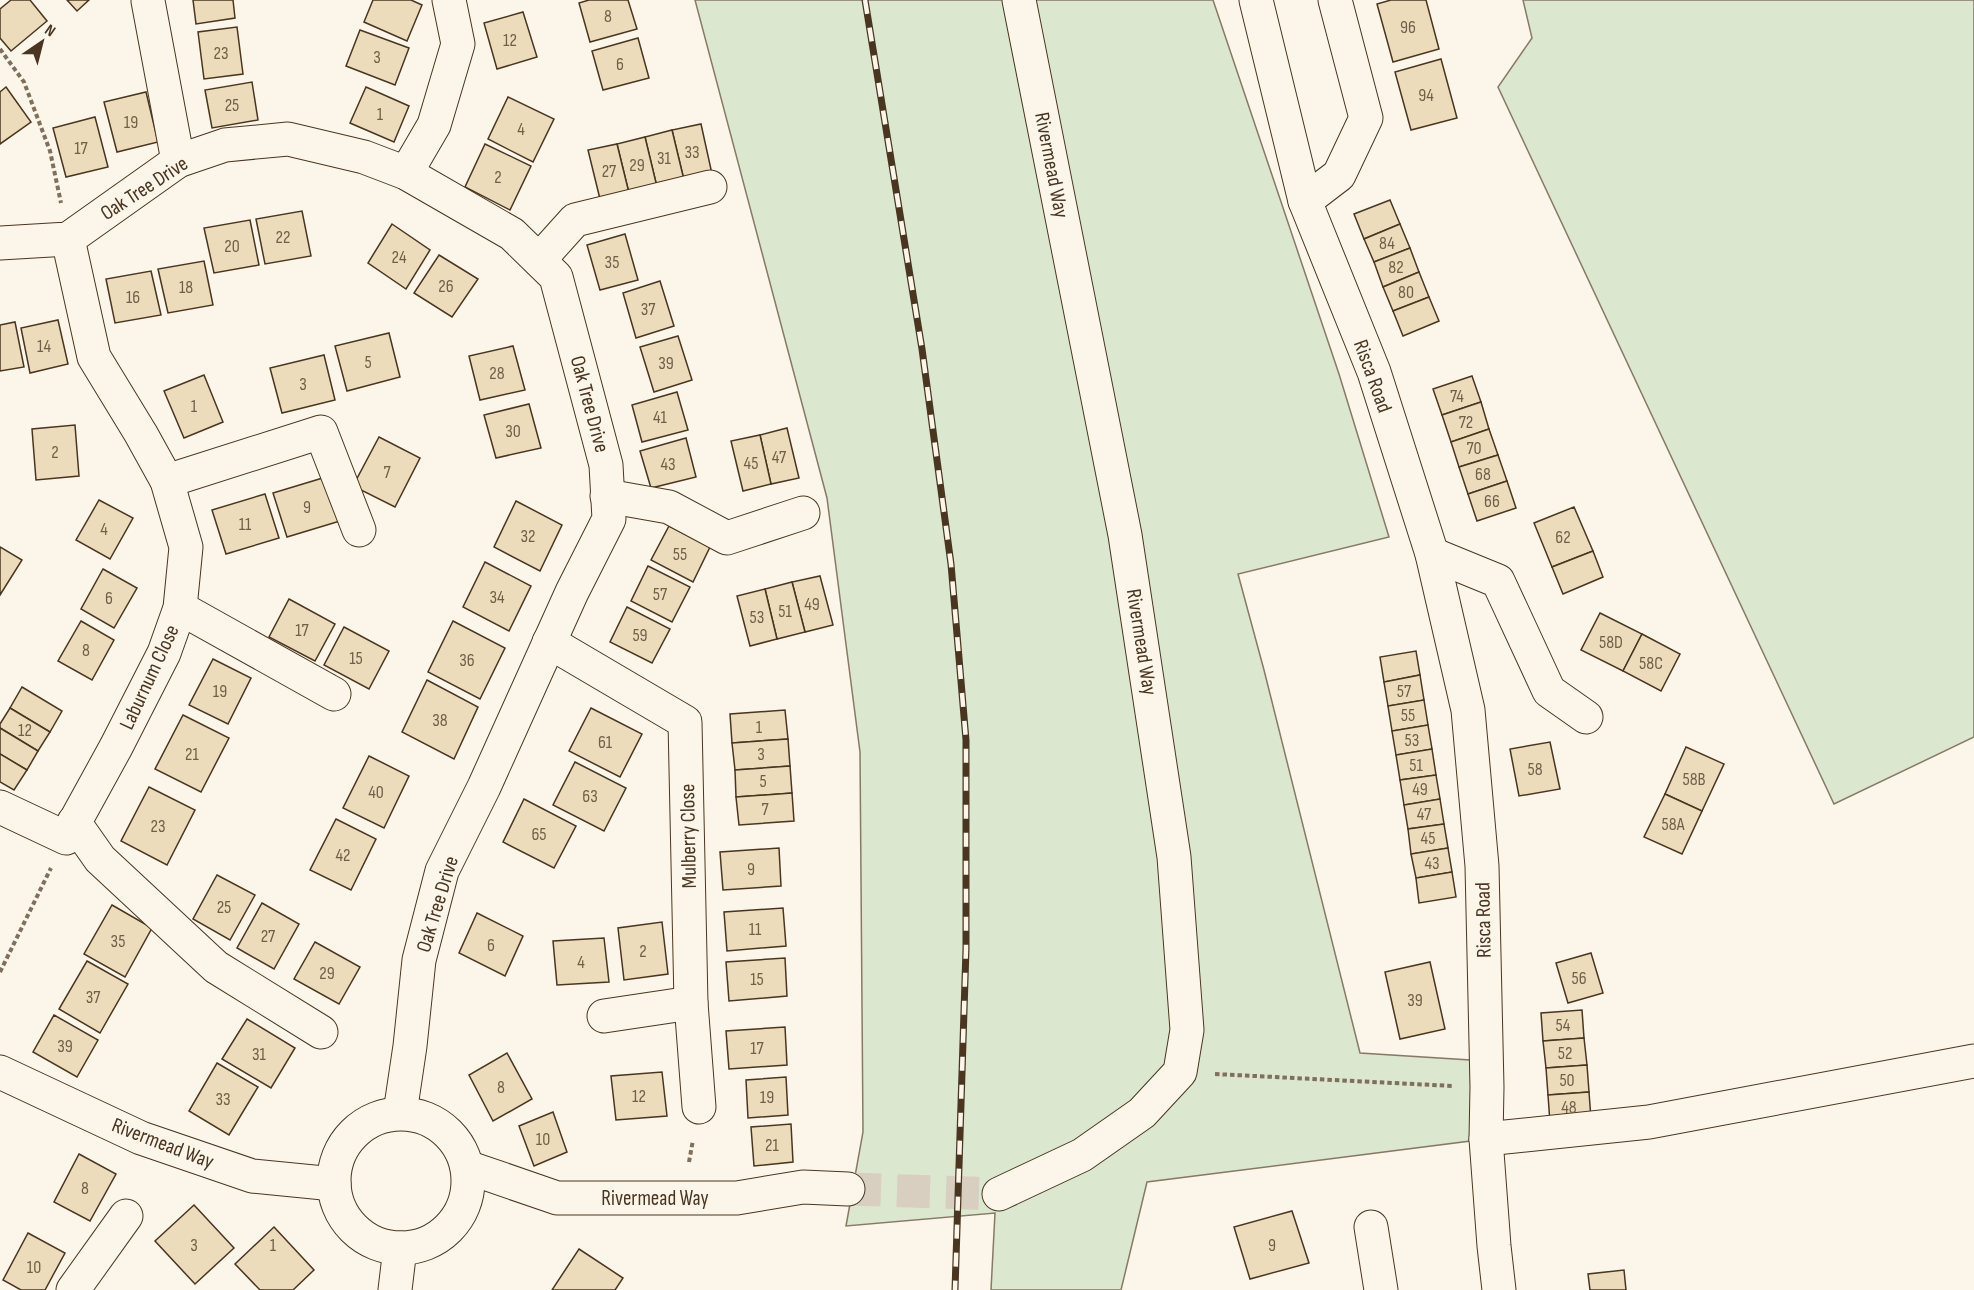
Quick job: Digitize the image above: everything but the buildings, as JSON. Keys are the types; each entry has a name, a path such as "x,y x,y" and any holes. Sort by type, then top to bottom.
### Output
{"street":[{"path":"406,173 434,125 458,44 449,0"},
{"name":"Rivermead Way","path":"1019,0 1125,535 1172,846 1187,1030 1180,1072"},
{"name":"Risca Road","path":"1256,0 1305,201 1374,372 1432,554 1468,710 1482,866 1486,1139 1499,1290"},
{"path":"1305,201 1339,175 1366,118 1335,0"},
{"path":"148,1 178,161"},
{"name":"Oak Tree Drive","path":"68,239 178,161 225,145 288,139 364,157 406,173 512,234 556,277 606,465 609,519 442,872 419,960 400,1113"},
{"path":"539,260 575,219 710,187"},
{"path":"0,243 68,239"},
{"name":"Laburnum Close","path":"68,239 94,357 167,481 186,547 180,608 164,653 70,830"},
{"path":"167,481 321,432 359,530"},
{"path":"607,496 669,507 727,538 803,513"},
{"path":"1432,554 1498,581 1549,691 1586,717"},
{"path":"180,608 334,694"},
{"name":"Mulberry Close","path":"549,642 685,722 691,1003 699,1107"},
{"path":"0,807 70,830 216,967 321,1032"},
{"path":"604,1016 691,1003"},
{"path":"1486,1139 1649,1122 1974,1061"},
{"name":"Rivermead Way","path":"0,1072 141,1138 252,1176 334,1184"},
{"path":"999,1194 1082,1155 1142,1113 1180,1072"},
{"path":"400,1113 432,1121 449,1133 462,1153 467,1167 467,1196 461,1213 440,1236 409,1248 378,1244 358,1233 349,1224 337,1203 334,1184 337,1161 345,1144 361,1127 379,1117 400,1113"},
{"name":"Rivermead Way","path":"467,1167 557,1198 737,1198 803,1187 848,1189"},
{"path":"73,1290 126,1216"},
{"path":"1371,1227 1381,1290"},
{"path":"396,1290 400,1248"}],"path":[{"path":"0,49 24,82 50,151 68,239"},
{"path":"0,972 70,830"},
{"path":"1180,1072 1487,1087"},
{"path":"683,1198 699,1107"}],"green space":[{"path":"695,0 1213,0 1339,374 1389,537 1238,574 1360,1053 1486,1061 1486,1139 1147,1182 1121,1290 991,1290 995,1213 846,1226 863,1132 860,752 827,498"},
{"path":"1523,0 1974,0 1974,737 1834,804 1498,87 1532,38"}],"tunnel":[{"path":"848,1189 999,1194"}],"railway":[{"path":"865,0 922,349 951,564 966,740 966,949 955,1290"}]}
